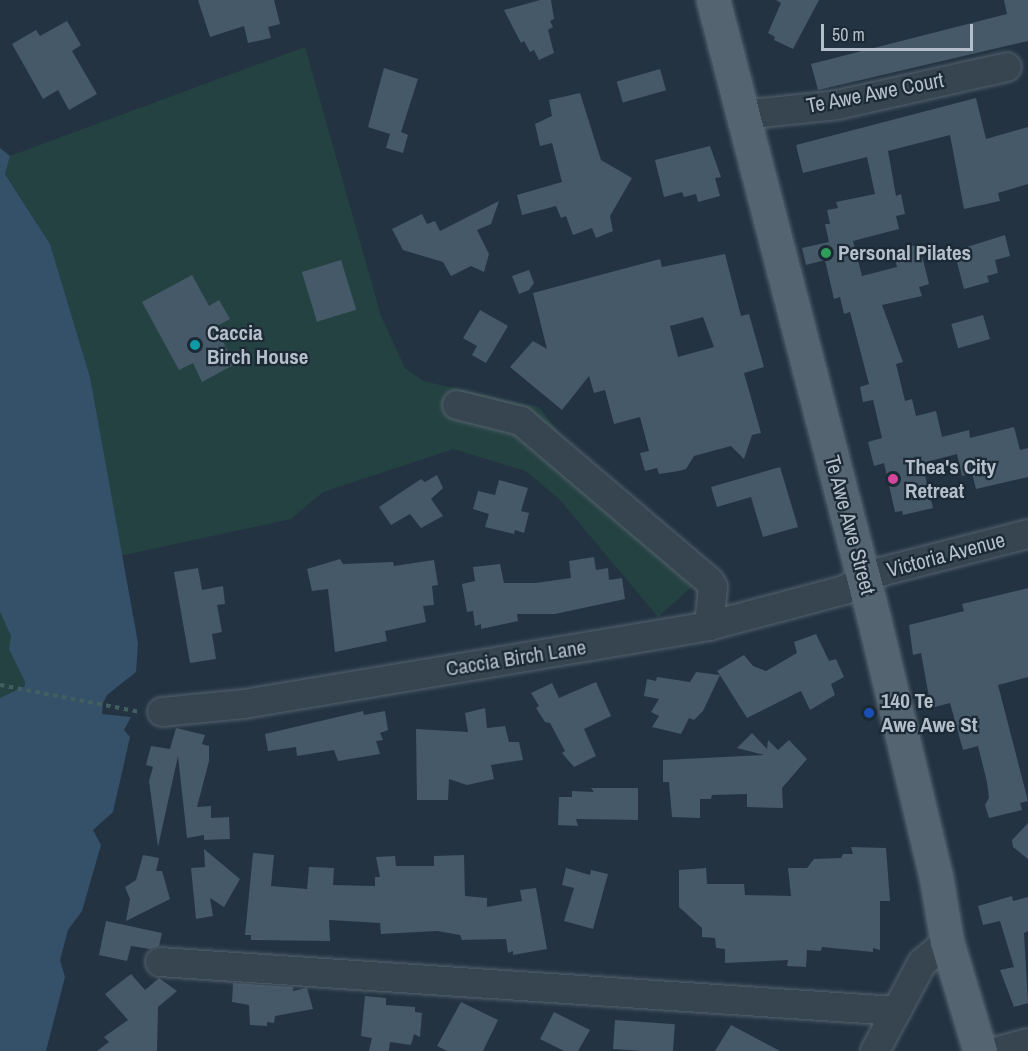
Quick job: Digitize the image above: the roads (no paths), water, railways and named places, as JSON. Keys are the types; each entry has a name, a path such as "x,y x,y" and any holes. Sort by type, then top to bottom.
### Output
{"main road":[{"name":"Te Awe Awe Street","path":"713,0 865,579 936,877 947,942 980,1051"}],"street":[{"name":"Te Awe Awe Court","path":"742,115 837,105 1007,67"},
{"path":"457,405 521,421 710,582 713,587 709,626"},
{"name":"Victoria Avenue","path":"865,579 884,571 1028,534"},
{"name":"Caccia Birch Lane","path":"162,712 244,704 709,626 844,590 865,579"},
{"path":"875,1051 922,963 947,942"},
{"path":"160,962 896,1011"},
{"path":"998,1051 1028,1043"}],"water":[{"path":"0,148 10,156 5,174 50,244 90,377 138,643 136,672 107,695 103,703 102,714 131,717 124,730 130,737 113,812 93,830 101,845 82,911 68,930 60,960 65,977 46,1051 0,1051 0,698 25,686 25,682 9,649 11,636 0,612"}],"place":[{"name":"Personal Pilates","path":"826,253"},
{"name":"Caccia Birch House","path":"195,345"},
{"name":"Thea's City Retreat","path":"893,479"},
{"name":"140 Te Awe Awe St","path":"869,713"}]}
